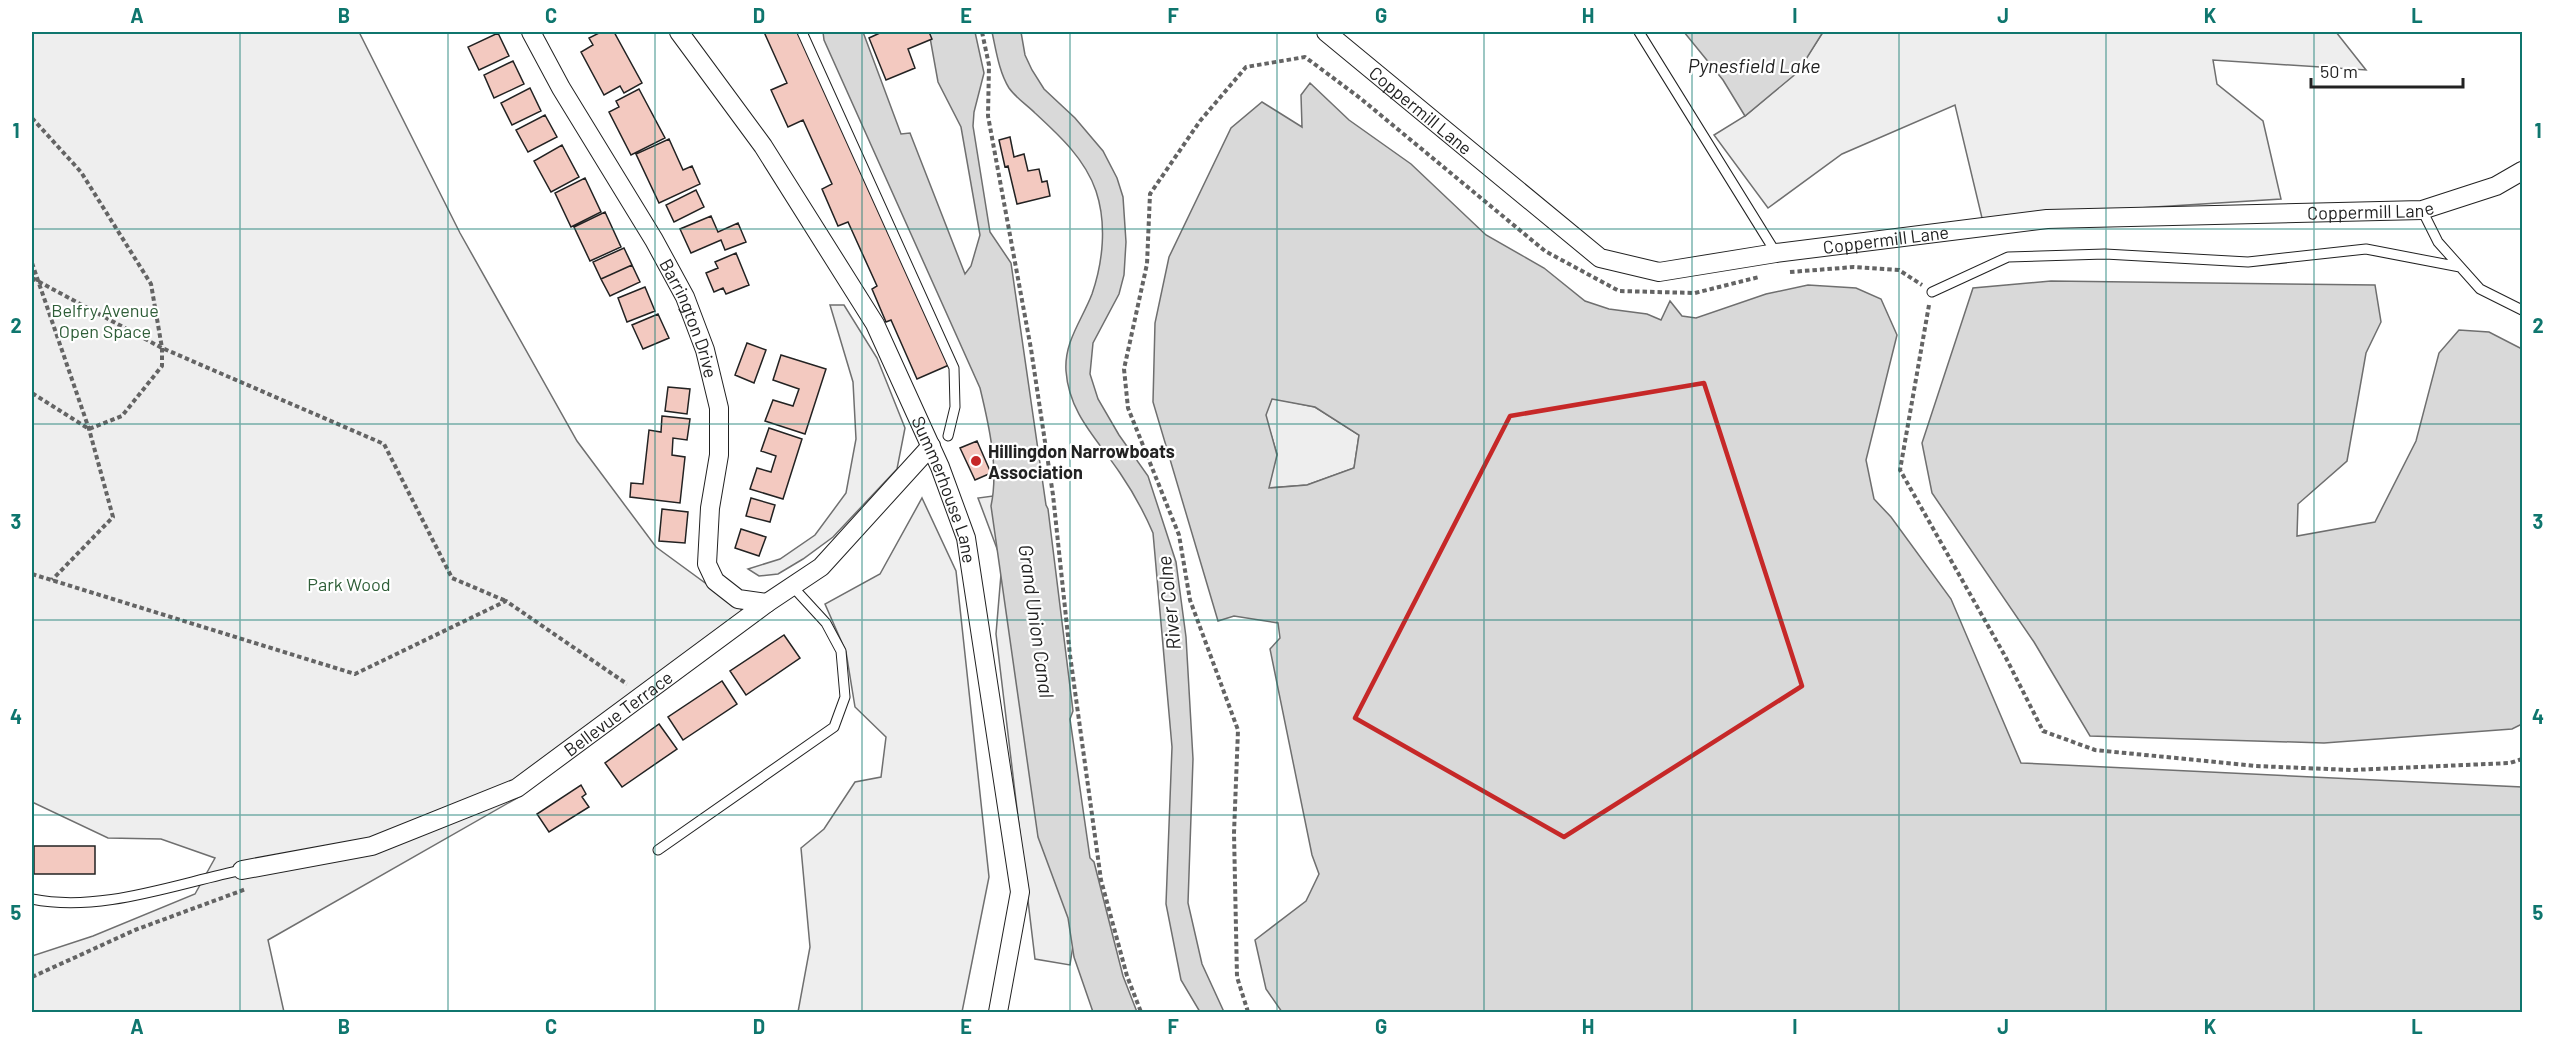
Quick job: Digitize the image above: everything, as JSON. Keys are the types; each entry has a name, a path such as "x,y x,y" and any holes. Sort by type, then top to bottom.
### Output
{"street":[{"name":"Barrington Drive","path":"531,32 561,88 654,240 685,297 705,350 719,408 719,455 711,508 707,564 715,581 738,599 767,603"},
{"name":"Summerhouse Lane","path":"679,32 763,146 875,324 931,447 966,538 1020,892 998,1012"},
{"name":"Coppermill Lane","path":"1326,32 1600,258 1659,272 1776,253 2047,219 2422,210 2496,186 2523,171"},
{"name":"Bellevue Terrace","path":"242,870 372,846 517,788 767,603 821,567 931,447"}],"lane":[{"path":"802,32 954,368 955,407 948,436"},
{"path":"1639,32 1776,253"},
{"path":"2422,210 2438,242 2480,289 2523,310"},
{"path":"1932,292 2008,257 2105,254 2248,262 2366,249 2460,267"},
{"path":"658,850 834,727 845,697 840,651 826,623 792,586"},
{"path":"32,899 82,903 145,893 242,870"}],"path":[{"path":"982,32 989,65 988,116 1031,349 1053,495 1070,655 1101,879 1127,976 1141,1012"},
{"path":"1248,1012 1237,977 1234,833 1238,730 1190,600 1179,535 1128,408 1124,369 1147,264 1150,194 1200,121 1246,68 1305,57 1360,98 1545,251 1618,291 1695,293 1768,274"},
{"path":"32,118 81,172 151,284 162,348 162,366 122,416 89,429"},
{"path":"32,263 89,429 113,517 52,580"},
{"path":"1778,273 1854,267 1899,270 1932,292 1900,471 2005,656 2043,731 2095,750 2256,766 2352,770 2510,763 2523,759"},
{"path":"32,278 162,348 384,444 452,578 506,601 642,695"},
{"path":"32,393 89,429"},
{"path":"32,574 355,674 506,601"},
{"path":"32,977 135,930 248,888 242,870"}],"highlighted area":[{"path":"1704,383 1802,686 1564,837 1355,718 1510,416"}],"green space":[{"name":"Park Wood","path":"32,32 359,32 460,233 577,441 656,547 753,618 517,798 268,940 284,1012 32,1012 32,956 93,936 195,894 215,858 161,839 108,838 32,802"},
{"path":"1823,32 2336,32 2366,70 2213,60 2217,84 2263,121 2281,199 1982,218 1955,105 1842,154 1768,208 1714,135 1745,116 1797,72"},
{"path":"830,305 844,305 877,358 905,428 897,469 833,537 778,574 759,576 748,569 780,559 815,535 846,493 856,439 853,382"},
{"path":"1272,398 1315,407 1359,435 1354,468 1307,485 1268,488 1277,454 1265,415"},
{"path":"993,496 1033,569 1079,905 1070,965 1035,959 996,634 1002,562 978,498"},
{"path":"922,498 956,571 989,877 962,1012 798,1012 810,947 801,848 824,829 855,782 881,777 886,737 855,707 846,652 825,604 880,574"}],"water":[{"name":"Grand Union Canal","path":"823,32 863,32 901,134 910,133 965,274 971,266 980,235 961,127 938,82 929,32 975,32 984,73 974,112 973,126 990,232 1011,263 1048,509 1073,711 1070,719 1090,858 1094,862 1123,976 1137,1012 1093,1012 1074,957 1068,918 1038,837 991,506 994,477 992,447 980,388 824,40"},
{"name":"River Colne","path":"992,32 1021,32 1025,55 1032,70 1044,89 1075,118 1103,151 1117,178 1123,197 1126,242 1124,275 1119,294 1093,343 1090,374 1098,399 1119,435 1148,476 1176,562 1186,637 1193,759 1188,903 1202,964 1224,1012 1200,1012 1181,980 1166,904 1172,747 1153,533 1129,487 1086,426 1068,386 1066,360 1068,350 1074,331 1092,294 1101,256 1102,217 1096,191 1078,158 1062,139 1009,88 1000,68"},
{"name":"Pynesfield Lake","path":"1684,32 1823,32 1798,72 1745,116 1723,80"},
{"path":"1310,83 1349,120 1411,164 1486,235 1544,268 1585,301 1609,309 1647,314 1661,320 1670,301 1682,316 1696,318 1766,294 1808,285 1856,288 1881,299 1897,335 1866,460 1874,499 1891,517 1951,599 2021,763 2522,787 2522,1012 1282,1012 1266,989 1255,940 1306,901 1319,874 1312,855 1270,649 1280,638 1278,623 1234,616 1218,621 1153,402 1155,323 1169,257 1231,128 1262,102 1302,127 1301,95","holes":["1272,399 1315,407 1359,435 1354,468 1307,485 1269,488 1277,455 1266,415"]},
{"path":"2051,281 2375,285 2381,322 2366,353 2347,461 2298,504 2297,536 2375,522 2416,441 2439,353 2459,330 2489,332 2522,349 2522,724 2512,729 2324,743 2090,736 2034,642 1932,493 1922,443 1973,288"}],"building":[{"path":"601,32 614,32 642,83 624,93 620,86 604,95 581,52 593,45 589,38"},
{"path":"764,32 802,32 949,365 917,379 891,320 886,322 872,289 877,286 848,222 838,226 822,189 832,184 803,120 788,127 771,90 787,83"},
{"path":"882,32 929,32 932,39 908,49 915,68 886,80 869,38"},
{"path":"498,33 509,56 479,70 468,47"},
{"path":"513,61 524,84 494,98 484,75"},
{"path":"530,88 541,111 512,125 501,103"},
{"path":"639,89 665,138 631,155 609,112 619,107 616,101"},
{"path":"545,115 557,137 528,152 516,130"},
{"path":"1010,137 1014,157 1024,154 1028,171 1039,169 1042,182 1047,181 1050,196 1017,204 999,140"},
{"path":"669,139 683,170 692,166 700,184 659,203 636,154"},
{"path":"562,145 579,177 551,192 534,161"},
{"path":"585,178 601,212 571,227 555,193"},
{"path":"696,190 704,207 674,222 666,205"},
{"path":"605,212 621,247 590,261 574,227"},
{"path":"711,216 718,232 738,223 746,242 725,250 721,240 691,253 680,229"},
{"path":"624,248 632,265 601,279 593,262"},
{"path":"736,253 749,285 726,294 723,288 714,292 706,273 718,268 715,262"},
{"path":"632,265 640,282 610,296 601,279"},
{"path":"645,287 655,311 627,322 618,298"},
{"path":"658,314 669,338 643,349 632,325"},
{"path":"747,343 766,350 754,383 735,375"},
{"path":"781,355 826,369 805,434 765,421 773,400 793,406 799,389 773,380"},
{"path":"668,387 690,389 687,414 665,411"},
{"path":"662,416 690,419 687,440 673,438 672,455 685,457 680,503 630,497 631,483 643,484 649,430 661,432"},
{"path":"769,428 802,439 783,499 750,489 757,468 771,472 776,456 761,451"},
{"name":"Hillingdon Narrowboats Association","path":"977,441 991,473 975,480 960,448"},
{"path":"751,498 775,505 770,522 746,516"},
{"path":"662,509 688,512 685,543 659,541"},
{"path":"741,529 766,537 759,556 735,548"},
{"path":"784,635 800,658 746,695 730,671"},
{"path":"722,681 737,704 683,740 668,717"},
{"path":"659,724 677,749 622,787 605,763"},
{"path":"581,785 586,794 582,797 589,807 549,832 537,814"},
{"path":"34,846 95,846 95,874 34,874"}],"place":[{"name":"Hillingdon Narrowboats Association","path":"976,461"}],"park label":[{"name":"Belfry Avenue Open Space","path":"105,320"}]}
